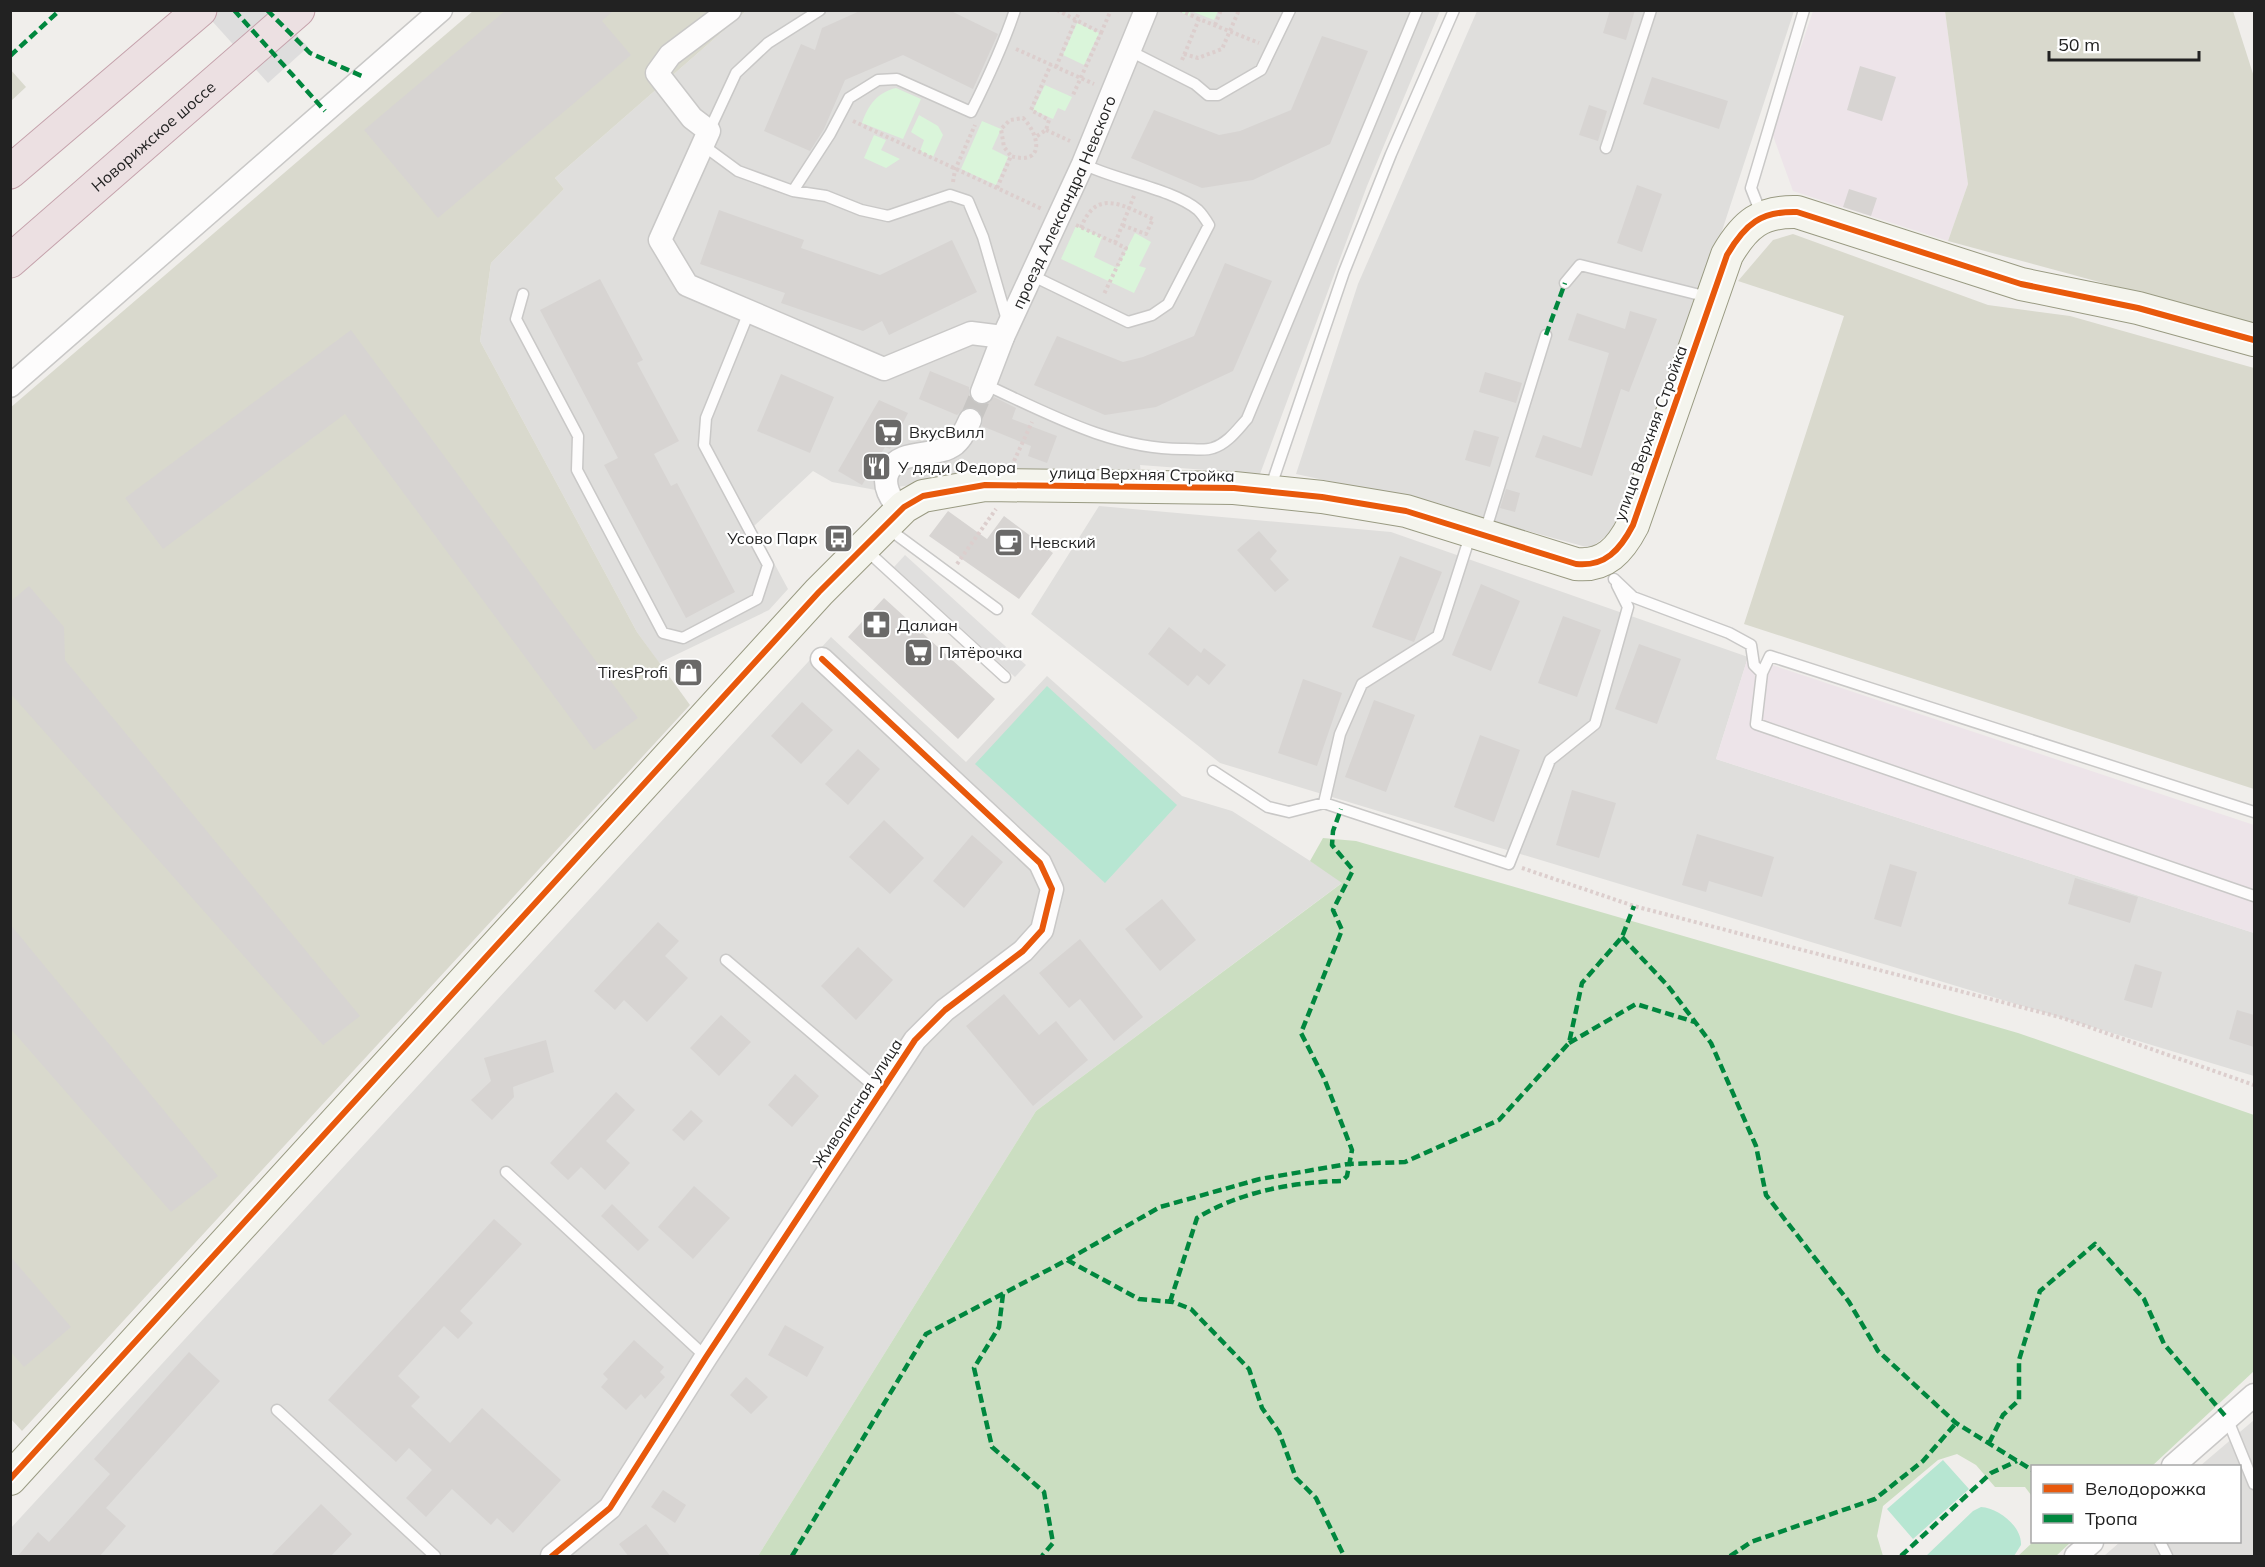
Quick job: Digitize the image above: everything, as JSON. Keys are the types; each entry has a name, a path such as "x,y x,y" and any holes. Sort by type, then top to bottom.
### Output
{"highway":[{"path":"10,172 200,10"},
{"name":"Новорижское шоссе","path":"10,261 292,16"}],"street":[{"path":"10,386 441,10"},
{"path":"730,10 669,56 657,73 706,138 660,240 687,285 884,369 971,333 1006,332"},
{"name":"проезд Александра Невского","path":"984,388 1006,332 1086,157 1146,10"},
{"path":"1762,216 1777,211 1797,212 2021,284 2138,308 2254,340"},
{"name":"улица Верхняя Стройка","path":"10,1479 819,592 882,527 923,496 971,486 1006,485 1234,488 1406,511 1576,564 1609,570 1633,525 1727,255 1738,237 1762,216"},
{"path":"882,527 887,490 886,479 890,469 898,461 911,455 940,451 955,444 965,432 970,420"},
{"name":"Живописная улица","path":"552,1557 610,1509 706,1357 915,1040 945,1011 1023,951 1042,930 1052,889 1040,863 822,660"},
{"path":"2175,1465 2254,1395"},
{"path":"2076,1557 2091,1543"}],"lane":[{"path":"820,10 768,43 736,73 706,138 738,171 793,191 826,196 861,210 888,216 950,195 968,201 983,237 1006,332"},
{"path":"793,191 849,98 878,80 897,79 971,112 1003,46 1015,10"},
{"path":"1130,51 1195,84 1208,95 1218,95 1261,70 1290,10"},
{"path":"984,388 1127,444 1172,449 1212,449 1229,440 1247,419 1417,10"},
{"path":"1269,492 1344,272 1391,154 1454,10"},
{"path":"1606,148 1651,10"},
{"path":"1762,216 1751,188 1804,10"},
{"path":"1033,276 1128,322 1152,315 1167,304 1209,225 1197,210 1171,196 1138,185 1086,157"},
{"path":"1565,282 1580,265 1713,298"},
{"path":"524,294 516,319 578,436 577,470 663,633 683,638 758,599 768,565 704,445 706,418 749,312"},
{"path":"1324,803 1340,734 1362,684 1438,636 1478,533 1546,335"},
{"path":"882,527 997,609"},
{"path":"882,527 1005,677"},
{"path":"1609,570 1633,597 1729,633 1751,645 1754,665 1762,673"},
{"path":"1213,771 1268,807 1289,812 1324,803 1509,864 1550,760 1595,724 1628,607 1609,570"},
{"path":"2254,812 1770,656 1762,673 1756,724 2254,896"},
{"path":"726,960 881,1092"},
{"path":"507,1172 706,1357"},
{"path":"278,1410 435,1557"},
{"path":"2227,1418 2254,1484"},
{"path":"2160,1543 2166,1557"}],"path":[{"path":"1057,10 1101,33"},
{"path":"1037,136 1047,130 1049,120 1030,110 1080,10"},
{"path":"1072,95 1082,78 1111,10"},
{"path":"1180,10 1272,48"},
{"path":"1215,25 1221,10"},
{"path":"1184,54 1198,58 1222,49 1237,11"},
{"path":"1175,75 1199,19"},
{"path":"1010,46 1113,92"},
{"path":"840,115 1126,249 1097,308"},
{"path":"1023,118 1037,136 1038,146 1032,155 1026,158 1011,156 1004,147 1001,135 1003,126 1010,120 1023,118"},
{"path":"1047,130 1086,157"},
{"path":"997,189 1011,156"},
{"path":"1114,243 1138,185"},
{"path":"1081,228 1089,212 1105,202 1129,208 1153,219 1146,234 1122,225"},
{"path":"1006,485 1038,409"},
{"path":"1509,864 1634,906 2063,1018 2254,1085"}],"shaded area":[{"path":"473,11 746,11 555,178 564,189 491,263 480,341 637,632 690,705 22,1431 10,1418 10,408"},
{"path":"746,11 1440,11 1367,186 1260,474 1140,465 1141,473 982,475 876,490 832,482 813,471 754,526 788,589 769,610 659,663 637,632 480,341 491,263 564,189 555,178"},
{"path":"1477,11 1794,11 1701,295 1613,531 1590,548 1404,497 1296,474 1358,284"},
{"path":"1813,11 1945,11 1968,184 1948,241 1793,191 1772,133"},
{"path":"1945,11 2233,11 2254,77 2254,324 1948,241 1968,184"},
{"path":"10,69 26,87 11,101 10,101"},
{"path":"1793,234 1988,305 2070,316 2254,368 2254,789 1744,624 1844,316 1738,281 1773,240"},
{"path":"1099,506 1391,532 1748,657 1716,759 2254,933 2254,1076 1220,763 1031,614"},
{"path":"905,555 1026,665 1015,677 894,567"},
{"path":"831,637 966,762 1047,676 1182,796 1232,811 1343,882 1036,1111 758,1556 11,1556 10,1529"},
{"path":"1748,657 2254,825 2254,933 1716,759"},
{"path":"2254,1420 2254,1556 2104,1556 2119,1543 2241,1543 2241,1465 2201,1465"}],"green space":[{"path":"1178,11 1191,11 1189,16"},
{"path":"1191,11 1218,11 1214,20"},
{"path":"1077,23 1099,33 1084,65 1063,55"},
{"path":"1045,85 1072,97 1065,111 1058,108 1053,119 1033,110"},
{"path":"896,88 921,99 903,139 862,123 874,100"},
{"path":"919,115 938,126 943,135 933,157 920,151 924,140 911,132"},
{"path":"982,121 1001,129 992,149 1008,157 996,185 961,169"},
{"path":"874,135 886,140 881,150 900,159 886,168 864,158"},
{"path":"1076,226 1102,237 1094,257 1117,268 1135,233 1151,242 1139,266 1146,268 1134,293 1061,259"},
{"path":"1047,686 1177,805 1105,883 975,764"},
{"path":"1323,838 1356,841 2018,1033 2254,1115 2254,1371 2153,1465 2031,1465 2031,1495 2025,1487 1995,1487 1976,1465 1957,1454 1938,1460 1883,1506 1877,1536 1883,1556 758,1556 1036,1111 1342,883 1310,861"},
{"path":"1943,1460 1969,1489 1913,1539 1887,1509"},
{"path":"1981,1507 2001,1514 2018,1531 2021,1545 2014,1556 1926,1556 1973,1511"},
{"path":"2032,1543 2070,1543 2056,1556 2018,1556"}],"pier":[{"path":"203,11 275,11 308,47 268,83"}],"building":[{"path":"506,10 614,10 602,21 631,55 438,218 364,130"},
{"path":"862,10 949,10 998,34 973,89 903,55 845,80 824,129 810,151 764,131 801,44 815,50 822,28"},
{"path":"1610,10 1635,10 1626,40 1603,33"},
{"path":"1322,36 1368,51 1330,144 1253,180 1202,188 1131,158 1154,110 1219,135 1240,131 1291,110"},
{"path":"1860,66 1896,77 1882,121 1847,110"},
{"path":"1652,77 1728,101 1719,129 1643,104"},
{"path":"1589,105 1607,111 1598,141 1579,135"},
{"path":"1637,185 1662,194 1642,252 1617,243"},
{"path":"1849,189 1877,198 1871,216 1843,207"},
{"path":"719,210 804,240 801,248 880,275 952,240 977,292 889,335 882,321 863,331 781,303 785,293 700,264"},
{"path":"1225,263 1272,281 1233,371 1156,407 1105,415 1034,385 1057,336 1123,362 1143,357 1194,336"},
{"path":"600,279 643,360 637,363 679,441 654,454 671,486 677,483 735,592 686,618 604,465 618,458 540,310"},
{"path":"1630,311 1657,319 1629,392 1621,389 1592,476 1535,457 1543,435 1581,448 1609,353 1568,340 1577,313 1625,329"},
{"path":"351,330 638,718 594,750 345,414 163,549 125,498"},
{"path":"930,371 969,387 969,395 977,404 985,405 994,397 1016,408 1012,419 1057,436 1047,463 1028,456 1031,446 982,426 983,418 976,408 963,409 957,415 919,399"},
{"path":"1485,372 1522,383 1516,403 1479,392"},
{"path":"781,374 834,397 810,453 757,431"},
{"path":"879,400 908,413 890,449 885,447 862,485 838,471"},
{"path":"1474,430 1499,437 1490,467 1465,460"},
{"path":"1506,489 1520,493 1515,512 1500,508"},
{"path":"948,511 987,539 1004,516 1053,553 1019,599 929,536"},
{"path":"1259,531 1277,551 1270,559 1289,580 1275,592 1237,550"},
{"path":"1400,556 1442,572 1414,642 1372,627"},
{"path":"1481,584 1520,601 1491,671 1452,655"},
{"path":"29,586 64,627 65,660 360,1016 323,1045 10,693 10,602"},
{"path":"884,598 995,699 958,739 848,637"},
{"path":"1563,616 1601,630 1577,697 1538,683"},
{"path":"1169,627 1201,653 1204,648 1226,665 1209,685 1197,675 1188,686 1148,654"},
{"path":"1639,644 1681,659 1657,724 1615,709"},
{"path":"1303,679 1342,693 1317,766 1278,753"},
{"path":"1374,700 1415,715 1386,792 1345,777"},
{"path":"802,702 833,730 801,764 771,736"},
{"path":"1480,735 1520,750 1494,822 1454,807"},
{"path":"858,749 880,769 848,805 825,784"},
{"path":"1572,790 1616,803 1599,858 1556,845"},
{"path":"884,820 924,858 890,894 849,857"},
{"path":"1697,834 1774,857 1762,897 1709,881 1706,892 1682,885"},
{"path":"972,835 1003,862 964,908 933,881"},
{"path":"1890,864 1917,872 1901,927 1874,919"},
{"path":"2075,878 2138,897 2130,923 2068,904"},
{"path":"1162,899 1196,940 1160,971 1125,929"},
{"path":"658,922 679,941 665,956 688,978 647,1022 624,1000 615,1010 594,991"},
{"path":"10,924 218,1176 171,1212 10,1028"},
{"path":"1080,939 1143,1017 1114,1041 1080,999 1069,1008 1039,973"},
{"path":"858,947 893,980 856,1020 821,986"},
{"path":"2135,964 2162,972 2152,1008 2124,1000"},
{"path":"1004,994 1039,1035 1056,1021 1088,1060 1033,1106 966,1026"},
{"path":"2237,1010 2254,1015 2254,1047 2229,1039"},
{"path":"721,1015 751,1042 719,1076 690,1048"},
{"path":"546,1040 554,1072 513,1087 514,1097 492,1120 471,1100 491,1081 484,1058"},
{"path":"795,1074 819,1096 792,1127 768,1105"},
{"path":"616,1092 635,1110 606,1141 630,1163 605,1190 581,1167 568,1180 550,1163"},
{"path":"691,1110 703,1121 684,1141 672,1130"},
{"path":"694,1186 730,1218 693,1259 658,1227"},
{"path":"612,1204 649,1240 638,1251 601,1216"},
{"path":"494,1219 522,1244 460,1311 473,1323 458,1339 444,1326 398,1376 420,1397 411,1406 450,1443 482,1408 561,1480 513,1533 497,1518 491,1525 452,1489 426,1517 406,1498 432,1470 409,1448 396,1462 328,1400"},
{"path":"10,1256 71,1327 24,1367 10,1351"},
{"path":"785,1325 824,1347 807,1377 768,1355"},
{"path":"634,1340 664,1367 660,1372 665,1377 645,1399 641,1394 626,1410 601,1387 608,1379 603,1374"},
{"path":"189,1352 220,1381 106,1508 126,1526 99,1557 17,1557 38,1532 49,1542 110,1474 94,1459"},
{"path":"746,1377 768,1397 751,1414 730,1395"},
{"path":"663,1490 686,1505 675,1523 651,1507"},
{"path":"321,1504 352,1534 330,1557 270,1557"},
{"path":"646,1524 671,1557 629,1557 619,1544"}],"tunnel":[{"path":"970,420 982,392"}],"marked path":[{"path":"10,56 60,10"},
{"path":"234,10 325,111"},
{"path":"267,10 310,53 364,77"},
{"path":"1546,335 1565,283"},
{"path":"1170,1302 1197,1218 1230,1201 1248,1195 1286,1186 1342,1181 1347,1176 1352,1150 1324,1078 1301,1033 1342,930 1333,910 1353,870 1332,845 1333,831 1341,809"},
{"path":"792,1556 926,1334 1067,1260 1160,1207 1260,1179 1348,1164 1405,1162 1499,1120 1569,1043 1582,983 1622,937 1634,906"},
{"path":"1622,937 1668,986 1711,1043 1756,1146 1766,1195 1849,1302 1878,1351 1956,1423 2031,1469"},
{"path":"1569,1043 1636,1004 1695,1022"},
{"path":"1989,1443 2003,1415 2019,1400 2019,1360 2040,1291 2095,1244 2144,1299 2164,1344 2227,1418"},
{"path":"1067,1260 1139,1299 1173,1302 1191,1309 1249,1369 1262,1408 1279,1432 1296,1478 1316,1498 1344,1556"},
{"path":"1003,1294 999,1327 974,1368 992,1447 1044,1492 1053,1543 1042,1556"},
{"path":"1730,1556 1751,1542 1875,1499 1923,1461 1956,1423"},
{"path":"1901,1556 1991,1473 2017,1461"}],"cycle path":[{"path":"10,1479 819,592 904,507 923,496 985,485 1234,488 1322,497 1406,511 1576,564 1595,563 1617,549 1633,525 1727,255 1740,235 1755,222 1784,212 1797,212 2021,284 2138,308 2254,340"},
{"path":"552,1556 610,1508 706,1357 915,1040 945,1010 1023,951 1042,930 1052,889 1040,863 822,659"}],"place":[{"name":"ВкусВилл","path":"888,432"},
{"name":"У дяди Федора","path":"877,467"},
{"name":"Усово Парк","path":"838,538"},
{"name":"Невский","path":"1009,542"},
{"name":"Далиан","path":"876,625"},
{"name":"Пятёрочка","path":"918,652"},
{"name":"TiresProfi","path":"689,672"}]}
